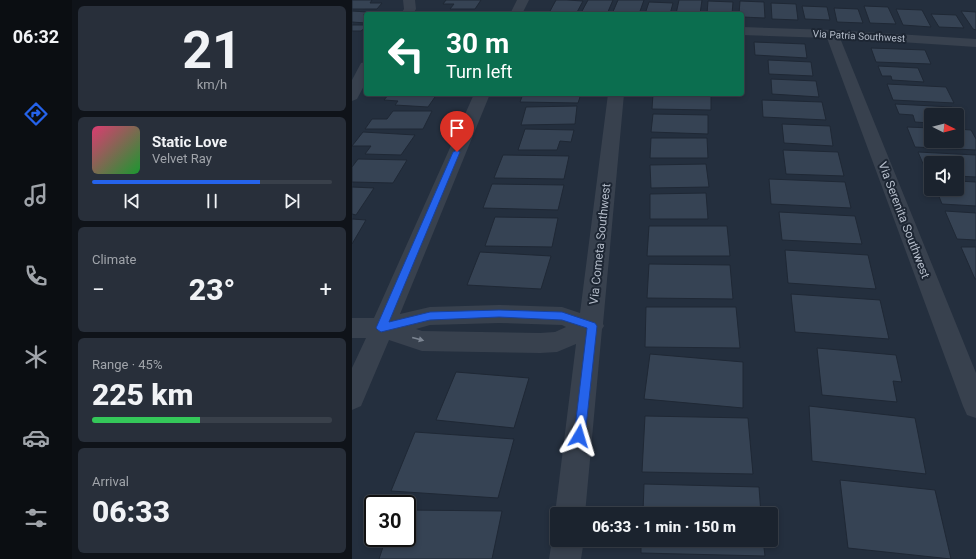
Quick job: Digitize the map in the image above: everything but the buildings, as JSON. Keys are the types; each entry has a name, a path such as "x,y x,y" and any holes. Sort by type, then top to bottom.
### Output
{"street":[{"path":"408,12 410,9 409,0"},
{"path":"517,12 522,0"},
{"name":"Via Patria Southwest","path":"744,31 832,34 976,43"},
{"name":"Via Serenita Southwest","path":"832,34 976,406"},
{"path":"352,96 364,70"},
{"path":"352,398 481,96"},
{"name":"Via Cometa Southwest","path":"571,507 592,326 616,96"},
{"path":"352,328 381,328 422,341 540,343 557,342 592,326"},
{"path":"565,559 567,547"}],"route":[{"path":"457,152 381,328 430,316 499,314 562,316 592,326 579,436"}]}
